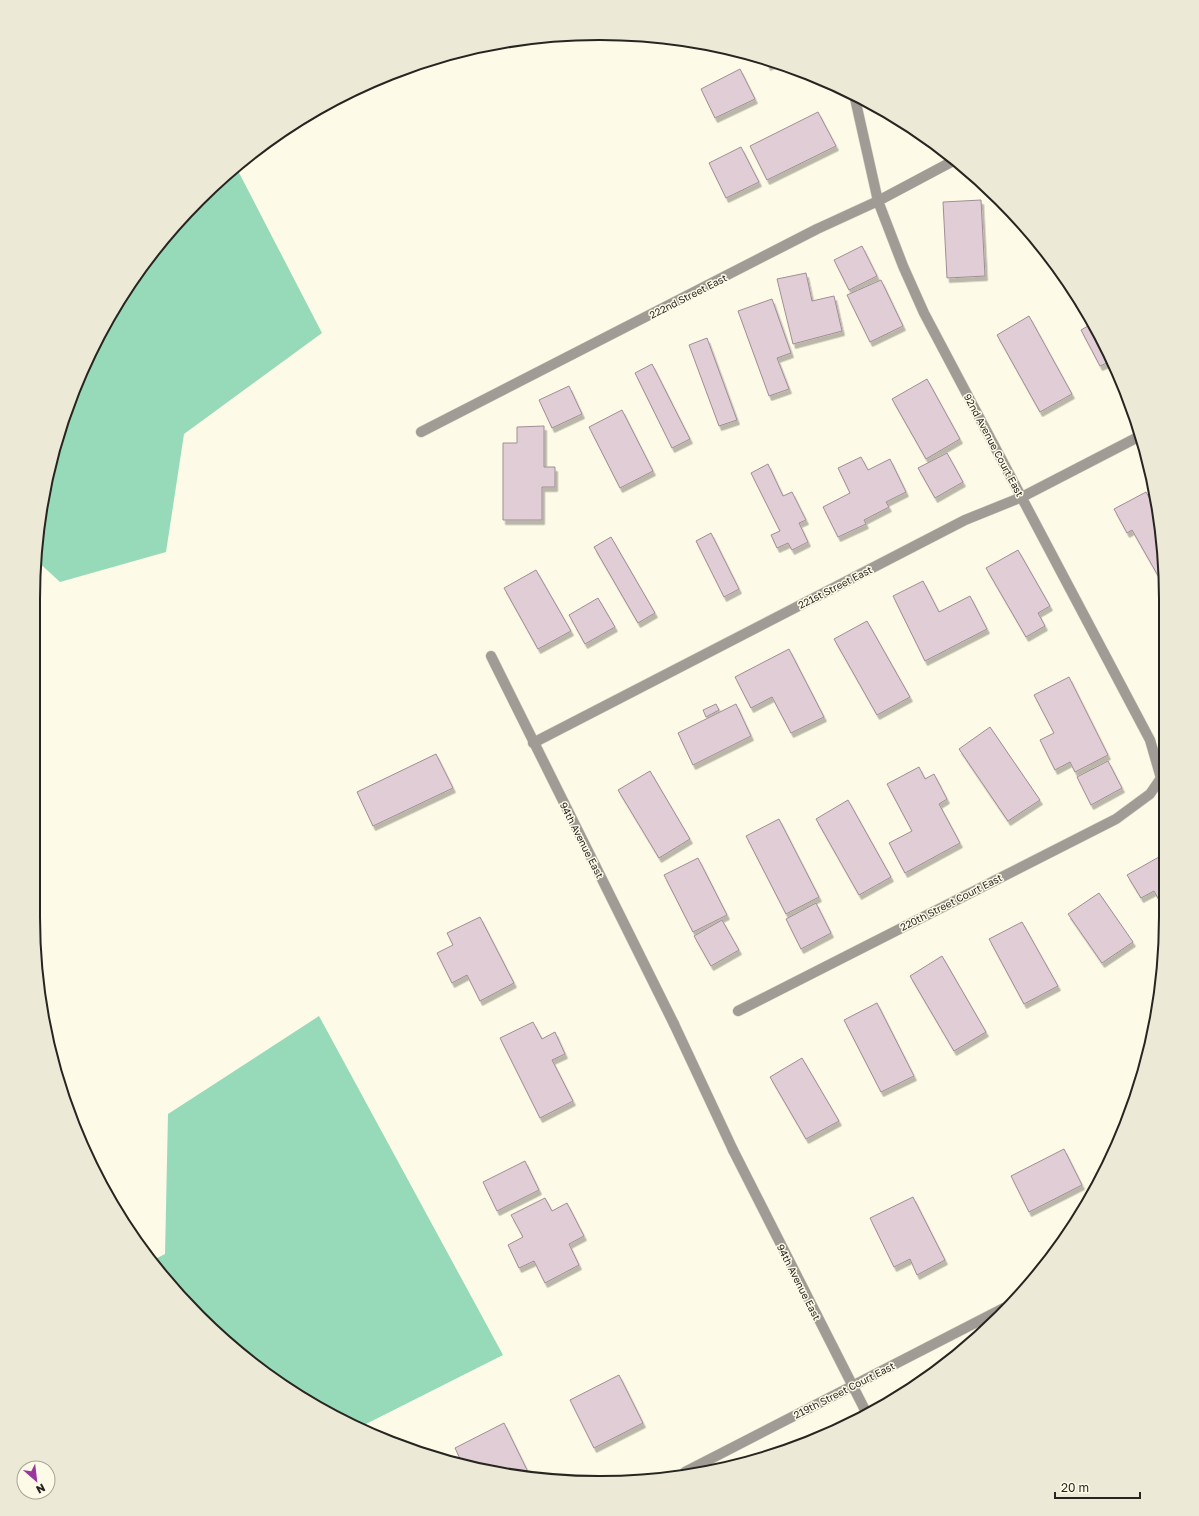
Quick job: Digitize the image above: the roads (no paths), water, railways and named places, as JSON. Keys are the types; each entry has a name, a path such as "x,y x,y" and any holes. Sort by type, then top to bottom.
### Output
{"street":[{"name":"92nd Avenue Court East","path":"856,103 878,201 903,266 924,313 1150,740 1159,768"},
{"name":"222nd Street East","path":"421,432 818,229 878,201 949,163"},
{"name":"221st Street East","path":"533,743 965,520 1022,497 1135,439"},
{"name":"94th Avenue East","path":"491,656 674,1024 733,1150 864,1409"},
{"name":"220th Street Court East","path":"738,1011 1116,819 1150,794 1158,785"},
{"name":"219th Street Court East","path":"694,1468 994,1313"}]}
